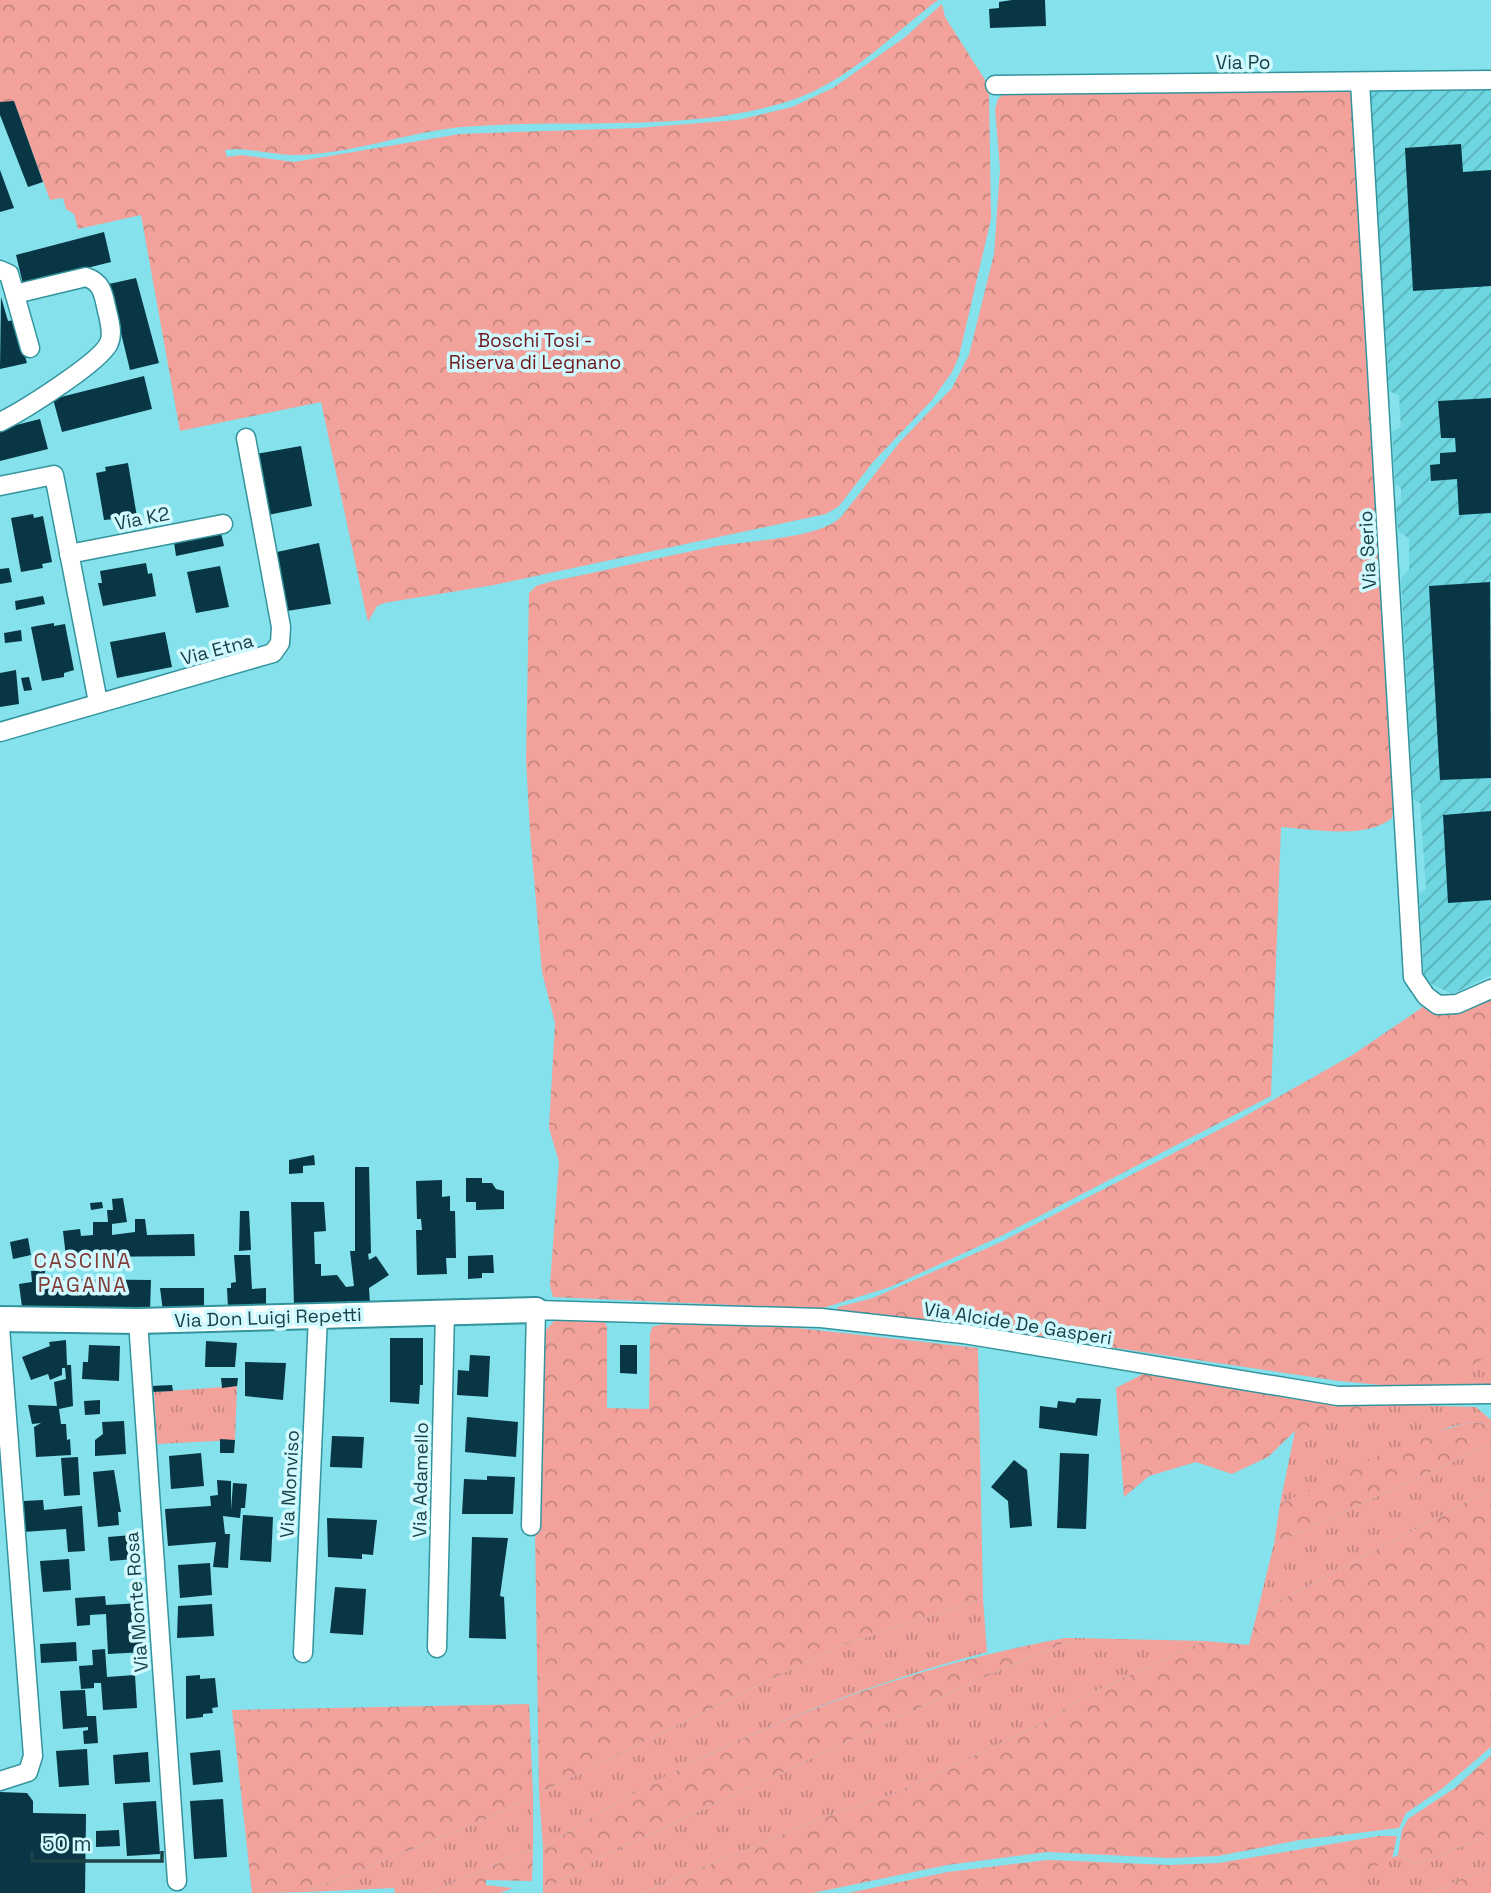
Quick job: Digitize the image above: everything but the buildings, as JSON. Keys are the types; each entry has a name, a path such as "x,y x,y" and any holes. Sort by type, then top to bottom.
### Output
{"street":[{"name":"Via Po","path":"995,85 1491,80"},
{"name":"Via Serio","path":"1360,82 1413,977 1426,996 1438,1005 1457,1004 1491,989"},
{"path":"0,270 9,274 30,348"},
{"path":"0,422 24,410 106,350 111,334 102,290 94,280 86,277 15,294"},
{"name":"Via Etna","path":"0,732 98,702 265,658 274,653 280,643 281,627 246,438"},
{"path":"0,486 54,475 98,702"},
{"name":"Via K2","path":"69,554 223,524"},
{"path":"531,1526 537,1310"},
{"name":"Via Don Luigi Repetti","path":"0,1319 138,1321 537,1310"},
{"name":"Via Alcide De Gasperi","path":"537,1310 821,1318 964,1334 1338,1396 1491,1394"},
{"name":"Via Adamello","path":"437,1648 445,1312"},
{"name":"Via Monviso","path":"303,1653 318,1316"},
{"name":"Via Monte Rosa","path":"138,1321 177,1881"},
{"path":"0,1327 32,1768 24,1774 0,1782"}],"shaded area":[{"path":"1491,89 1491,975 1452,994 1424,980 1419,894 1426,889 1420,803 1413,800 1401,578 1409,570 1409,538 1398,531 1396,507 1401,502 1401,488 1395,484 1392,432 1401,427 1399,395 1389,391 1370,90"}],"green space":[{"name":"Boschi Tosi - Riserva di Legnano","path":"0,0 938,0 868,57 830,82 789,101 750,111 669,121 462,127 315,154 285,155 225,150 227,157 241,155 294,162 460,134 637,128 738,120 792,107 833,88 904,38 942,4 945,17 987,83 989,91 991,219 959,356 952,372 932,400 873,462 839,506 826,514 494,585 384,603 377,606 368,622 321,402 180,431 141,215 78,229 74,214 66,209 63,198 50,200 14,102 0,102"},
{"path":"1355,90 1397,784 1392,818 1381,825 1339,832 1281,827 1271,1096 1001,1236 890,1287 820,1309 553,1297 550,1285 559,1162 549,1128 555,1023 542,972 530,831 526,759 529,593 536,586 549,582 712,547 799,535 830,524 841,517 899,443 952,388 969,355 994,254 1000,169 995,109 998,99 1007,91"},
{"path":"1491,981 1491,1354 1433,1390 1339,1381 939,1322 835,1312 838,1307 873,1298 999,1243 1238,1120 1354,1054 1423,1007"},
{"path":"557,1318 603,1320 607,1326 607,1408 649,1409 650,1334 652,1327 663,1324 788,1327 978,1348 983,1599 837,1647 539,1793 535,1529 542,1334"},
{"path":"1491,1354 1491,1386 1433,1390 1483,1358"},
{"path":"1143,1374 1167,1375 1367,1404 1358,1415 1295,1431 1268,1457 1232,1474 1196,1462 1149,1476 1124,1497 1116,1388"},
{"path":"237,1386 235,1440 157,1444 154,1392"},
{"path":"1367,1404 1476,1407 1491,1420 1491,1425 1473,1422 1450,1427 1280,1504 1295,1431"},
{"path":"1473,1422 1491,1425 1491,1444 1274,1544 1280,1504 1399,1447"},
{"path":"1491,1444 1491,1489 1257,1613 1274,1544"},
{"path":"1491,1489 1491,1747 1443,1788 1406,1813 1399,1828 1300,1840 1218,1856 1168,1858 1048,1852 947,1865 813,1893 642,1893 822,1818 896,1793 1045,1722 1087,1695 1205,1641 1249,1645 1257,1613"},
{"path":"983,1599 987,1652 870,1688 757,1732 648,1786 543,1848 539,1793 837,1647"},
{"path":"1065,1638 1076,1638 991,1674 602,1857 543,1890 543,1848 666,1776 729,1745 859,1692 926,1671"},
{"path":"1076,1638 1205,1641 1087,1695 1045,1722 896,1793 822,1818 642,1893 543,1893 543,1890 602,1857 991,1674"},
{"path":"529,1704 533,1796 484,1820 306,1892 252,1893 232,1710"},
{"path":"1491,1755 1491,1830 1471,1843 1416,1864 1398,1855 1402,1830 1408,1819 1455,1788"},
{"path":"533,1796 533,1848 429,1893 395,1893 394,1888 306,1892 484,1820"},
{"path":"1491,1830 1491,1866 1430,1893 1318,1893 1398,1855 1416,1864 1471,1843"},
{"path":"1379,1836 1397,1836 1392,1859 1318,1893 848,1893 948,1872 1048,1860 1169,1865 1219,1863"},
{"path":"533,1848 532,1881 486,1880 486,1885 513,1888 500,1893 429,1893"},
{"path":"1491,1866 1491,1893 1430,1893 1484,1869"}],"district":[{"name":"CASCINA PAGANA","path":"83,1273"}]}
